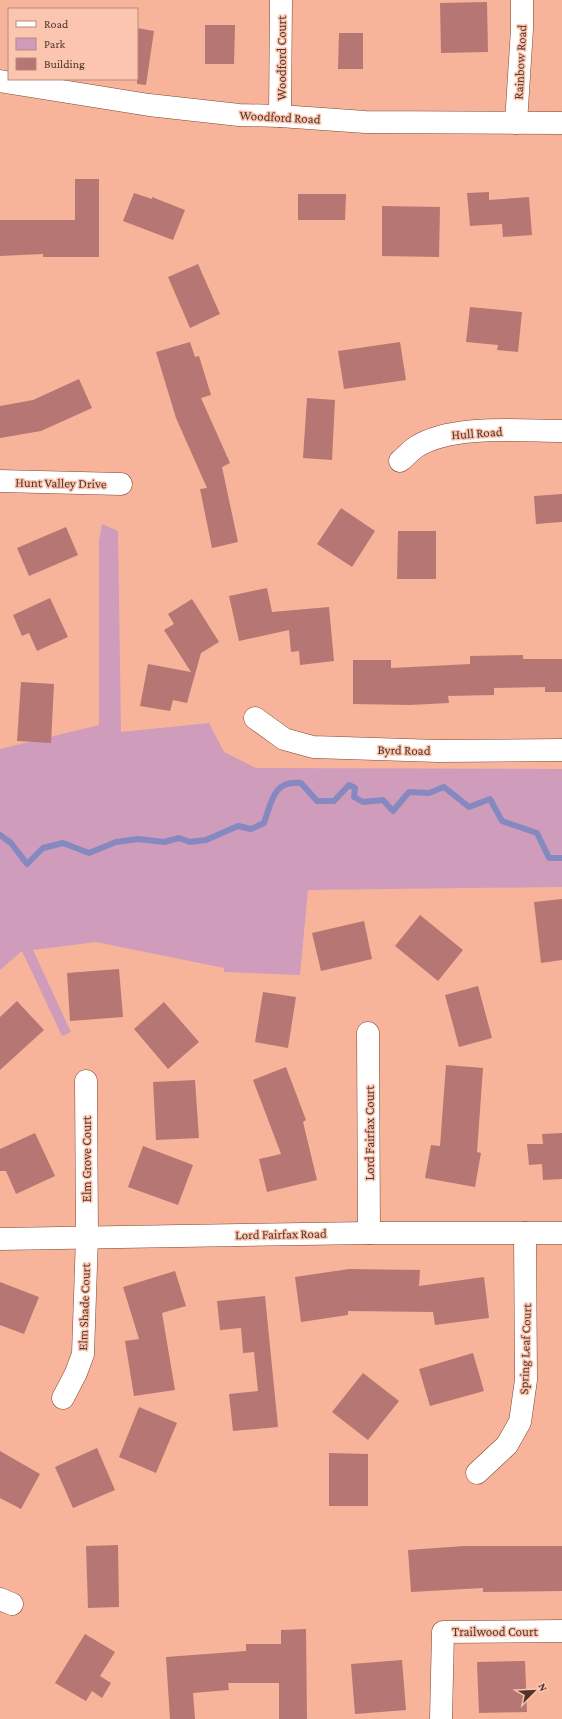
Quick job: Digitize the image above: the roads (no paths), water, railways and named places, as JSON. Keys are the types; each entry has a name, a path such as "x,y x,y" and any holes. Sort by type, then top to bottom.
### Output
{"street":[{"name":"Woodford Court","path":"280,116 281,0"},
{"name":"Rainbow Road","path":"516,123 522,29 522,0"},
{"name":"Woodford Road","path":"0,81 149,105 239,115 280,116 365,122 562,123"},
{"name":"Hull Road","path":"400,461 416,447 439,437 461,432 562,431"},
{"name":"Hunt Valley Drive","path":"0,481 121,484"},
{"name":"Byrd Road","path":"255,718 284,739 313,748 438,751 562,750"},
{"name":"Lord Fairfax Court","path":"368,1033 369,1233"},
{"name":"Elm Grove Court","path":"86,1081 87,1237"},
{"name":"Lord Fairfax Road","path":"0,1239 369,1233 562,1233"},
{"name":"Spring Leaf Court","path":"477,1473 507,1445 520,1422 526,1380 525,1233"},
{"name":"Elm Shade Court","path":"63,1398 76,1374 83,1354 87,1237"},
{"name":"Trailwood Court","path":"441,1719 443,1632 562,1631"}],"waterway":[{"path":"0,835 11,843 27,864 43,848 63,843 89,853 116,842 138,839 164,842 179,838 190,842 206,840 238,826 251,829 264,823 275,794 285,785 292,783 301,783 317,801 334,801 349,785 355,788 354,797 363,802 383,800 393,811 409,792 429,793 444,787 469,807 490,799 502,821 537,833 549,858 562,858"}]}
